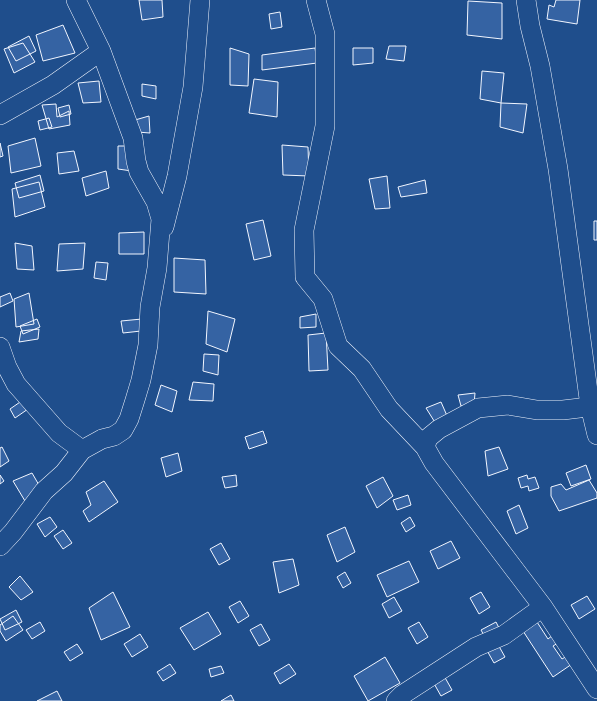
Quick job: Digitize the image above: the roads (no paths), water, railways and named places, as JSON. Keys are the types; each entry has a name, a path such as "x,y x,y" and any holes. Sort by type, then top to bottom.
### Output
{"street":[{"path":"0,546 13,532 44,491 64,473 82,450 102,439 114,436 123,430 129,419 141,380 148,345 150,308 159,248 160,219 156,202 140,172 136,161 133,138 101,51 76,0"},
{"path":"159,248 177,176 193,87 200,0"},
{"path":"316,0 325,34 325,126 304,230 305,277 323,299 338,346 362,368 389,409 425,447 434,463 543,607 597,689"},
{"path":"526,0 530,26 540,66 558,169 597,435"},
{"path":"0,115 53,84 101,51"},
{"path":"0,346 7,366 16,384 59,433 82,450"},
{"path":"425,447 428,438 439,429 478,408 508,405 537,410 563,410 593,406"},
{"path":"396,701 402,695 458,658 476,647 504,635 543,607"}]}
